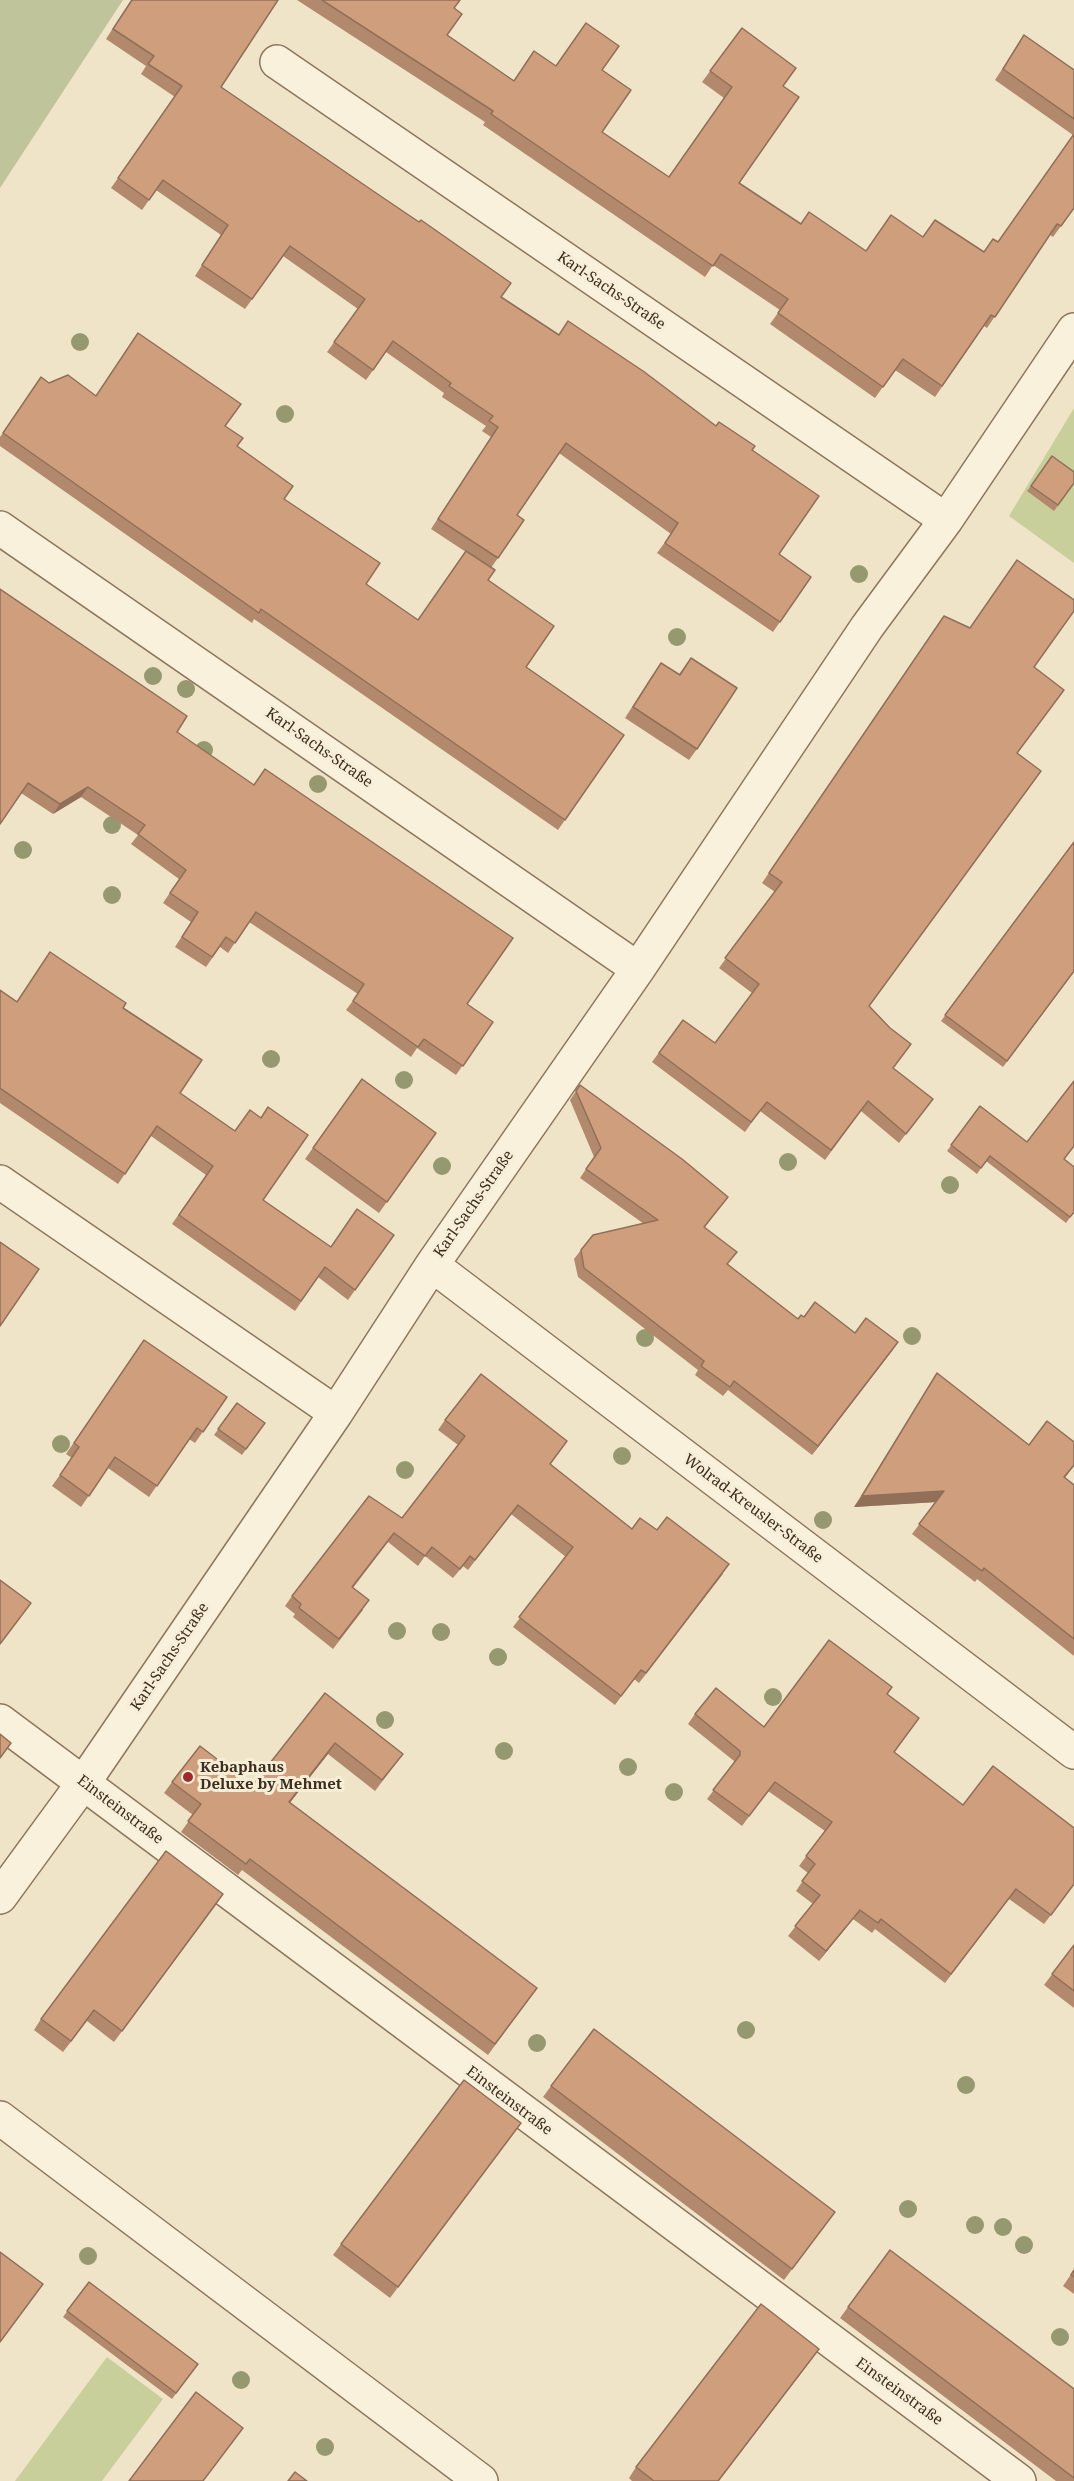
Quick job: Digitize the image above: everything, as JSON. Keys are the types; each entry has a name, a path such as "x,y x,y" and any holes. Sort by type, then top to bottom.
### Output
{"street":[{"name":"Karl-Sachs-Straße","path":"277,62 946,520"},
{"name":"Karl-Sachs-Straße","path":"0,1898 84,1782 336,1413 432,1265 638,969 867,627 946,520 1074,330"},
{"name":"Karl-Sachs-Straße","path":"0,528 638,969"},
{"path":"0,1182 336,1413"},
{"name":"Wolrad-Kreusler-Straße","path":"432,1265 1074,1752"},
{"name":"Einsteinstraße","path":"0,1720 1019,2481"},
{"path":"0,2118 481,2481"}],"green space":[{"path":"0,0 123,0 0,188"},
{"path":"1074,408 1074,563 1009,516"},
{"path":"107,2357 163,2399 102,2481 15,2481"}],"building":[{"path":"132,0 278,0 221,87 511,283 501,297 559,335 568,321 643,371 716,426 719,422 755,446 752,450 819,496 779,554 811,577 780,622 665,543 678,523 566,443 517,515 524,520 498,558 438,519 498,427 489,421 493,416 449,386 451,383 393,341 373,370 334,342 365,299 290,246 252,299 202,265 228,225 163,180 149,200 118,178 182,86 148,64 154,56 113,29"},
{"path":"322,0 460,0 454,8 462,14 447,35 514,81 534,51 556,66 586,23 619,46 602,70 631,90 602,132 669,177 732,87 710,71 742,28 796,68 783,86 799,97 739,183 801,224 809,212 866,251 891,215 923,237 935,220 984,252 993,239 998,242 1074,134 1074,208 1061,226 1057,224 995,317 991,315 942,386 903,359 883,387 778,313 788,299 721,254 713,266 491,114 493,111"},
{"path":"1024,35 1074,70 1074,119 1003,69"},
{"path":"138,333 241,404 225,426 243,438 237,446 293,486 284,499 380,563 366,584 418,620 466,551 495,570 488,580 554,626 526,667 624,735 565,820 261,609 259,613 3,433 41,377 49,383 68,375 96,396"},
{"path":"1052,456 1074,472 1074,483 1058,505 1031,486"},
{"path":"1017,560 1074,600 1074,611 1034,667 1064,690 1017,753 1041,771 869,1006 890,1028 911,1044 893,1068 933,1099 906,1134 868,1101 831,1150 767,1102 751,1122 659,1053 683,1020 715,1043 759,984 725,958 782,882 769,873 944,616 970,628"},
{"path":"0,589 187,716 177,732 254,785 265,769 513,938 467,1004 493,1022 463,1066 424,1039 418,1047 353,1001 364,984 256,912 235,943 226,937 212,957 182,937 198,912 170,893 186,870 138,834 145,825 88,787 60,804 28,783 0,824"},
{"path":"691,658 737,688 697,749 633,707 661,663 680,675"},
{"path":"1074,842 1074,971 1007,1061 945,1015"},
{"path":"50,952 126,1003 123,1008 202,1060 180,1093 235,1131 250,1110 261,1118 268,1107 308,1135 263,1200 331,1247 357,1209 394,1235 355,1290 325,1267 301,1301 179,1215 213,1166 157,1126 125,1174 0,1088 0,990 17,1002"},
{"path":"362,1079 436,1133 387,1202 313,1148"},
{"path":"1074,1081 1074,1146 1064,1159 1074,1167 1074,1212 1070,1217 990,1156 981,1168 951,1145 980,1106 1027,1142"},
{"path":"580,1085 682,1159 728,1197 704,1227 737,1252 727,1264 798,1319 801,1315 804,1317 815,1302 855,1333 866,1318 898,1342 818,1446 734,1381 730,1387 701,1366 704,1361 584,1268 581,1250 593,1235 658,1220 586,1169 601,1148 576,1091"},
{"path":"0,1242 39,1269 0,1326"},
{"path":"144,1340 227,1397 203,1432 197,1428 157,1486 115,1457 89,1496 60,1475 79,1447 74,1443"},
{"path":"937,1373 1029,1445 1047,1421 1074,1442 1074,1465 1064,1477 1074,1485 1074,1639 984,1568 982,1571 919,1524 944,1491 862,1496"},
{"path":"481,1374 567,1441 550,1464 632,1529 640,1518 657,1530 667,1517 729,1564 646,1673 641,1670 621,1696 519,1617 573,1547 518,1505 475,1560 470,1556 460,1569 432,1547 425,1556 394,1533 352,1587 369,1600 339,1639 299,1608 301,1604 292,1596 369,1496 402,1518 465,1436 445,1420"},
{"path":"237,1403 265,1423 246,1449 218,1429"},
{"path":"0,1580 31,1603 0,1644"},
{"path":"829,1640 892,1687 887,1694 919,1718 894,1752 963,1805 993,1766 1074,1828 1074,1884 1051,1915 1016,1889 951,1974 881,1919 878,1923 860,1910 826,1951 795,1926 820,1895 802,1881 815,1864 806,1856 832,1822 775,1782 749,1816 713,1790 740,1755 740,1751 695,1714 716,1688 764,1727"},
{"path":"325,1693 403,1754 382,1780 335,1743 289,1802 537,1988 495,2044 250,1859 246,1864 188,1821 201,1804 172,1782 200,1746 252,1786"},
{"path":"0,1734 11,1743 0,1758"},
{"path":"166,1851 223,1894 122,2031 94,2010 71,2041 41,2019"},
{"path":"1074,1945 1074,1991 1052,1974"},
{"path":"594,2029 835,2212 792,2269 551,2086"},
{"path":"464,2080 521,2123 398,2287 341,2244"},
{"path":"890,2250 1074,2389 1074,2478 848,2307"},
{"path":"0,2252 43,2284 0,2342"},
{"path":"89,2282 198,2364 176,2393 67,2311"},
{"path":"761,2304 819,2349 718,2481 654,2481 636,2467"},
{"path":"196,2392 243,2428 203,2481 129,2481"},
{"path":"295,2472 307,2481 288,2481"}],"place":[{"name":"Kebaphaus Deluxe by Mehmet","path":"188,1777"}]}
